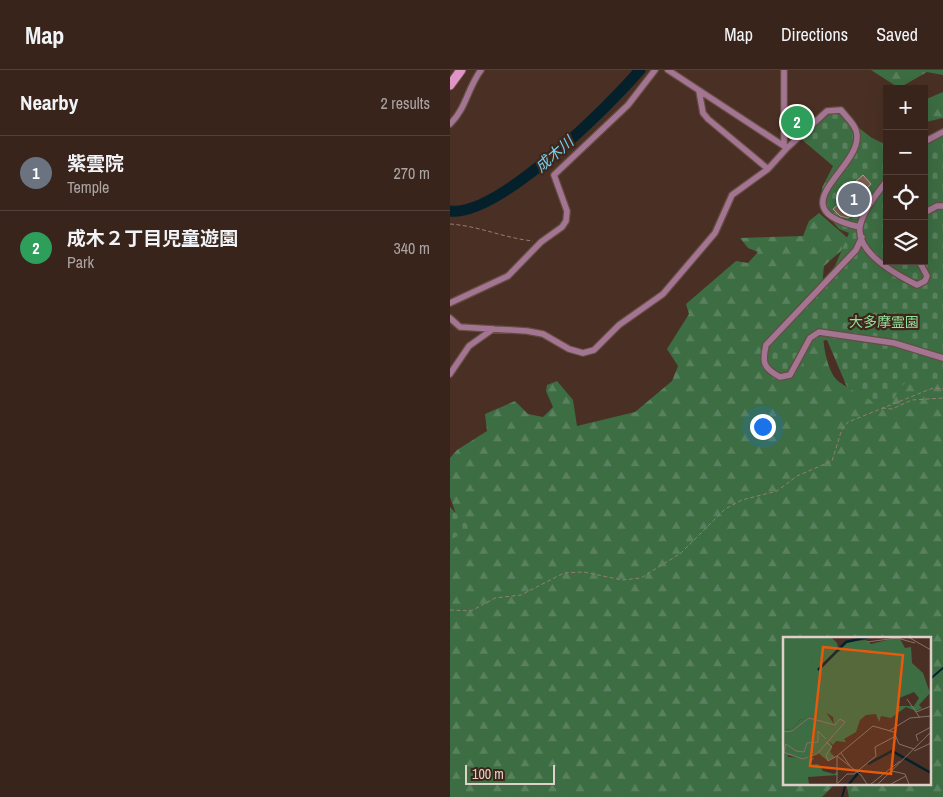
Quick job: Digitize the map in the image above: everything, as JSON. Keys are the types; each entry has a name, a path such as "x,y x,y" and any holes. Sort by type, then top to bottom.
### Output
{"main road":[{"path":"450,85 461,70"}],"street":[{"path":"450,124 464,106 475,78 481,70"},
{"path":"450,303 508,276 541,242 562,227 566,221 567,211 554,175 628,105 654,70"},
{"path":"668,70 785,147"},
{"path":"784,70 785,147"},
{"path":"699,91 703,113 708,119 768,169"},
{"path":"450,318 460,327 510,329 543,334 576,351 588,353 594,350 619,325 663,294 715,233 732,195 768,169 785,147 827,111 841,110 854,126 857,135 856,145 826,190 824,201 826,211 841,223 860,227"},
{"path":"928,140 943,132"},
{"path":"883,186 864,216 860,227 865,245 878,262 883,265"},
{"path":"928,211 937,206 943,206"},
{"path":"862,238 856,250 766,345 763,358 768,371 780,377 790,374 810,338 819,332 894,343 943,358"},
{"path":"883,265 917,285 925,281 927,276 921,265"},
{"path":"450,374 470,346 493,329"}],"path":[{"path":"450,224 491,230 510,238 541,242"},
{"path":"450,610 471,611 495,598 522,595 564,573 584,572 622,580 641,578 681,553 725,509 742,500 777,491 798,476 832,461 842,429 848,422 933,388 943,388"},
{"path":"878,408 892,409 912,400 943,398"}],"green space":[{"path":"871,70 943,70 943,75 927,72 904,85 894,85"},
{"path":"943,92 943,118 928,122 928,98"},
{"name":"大多摩霊園","path":"831,112 838,112 872,138 883,143 883,265 928,265 928,138 943,131 943,383 910,380 905,383 894,399 879,405 847,387 827,340 812,342 801,367 792,377 778,381 767,380 759,359 764,346 827,277 835,266 849,233 839,229 821,208 822,188 833,166 800,138"},
{"path":"798,114 806,125 796,133 790,126 791,120"},
{"path":"819,213 850,240 824,266 822,325 826,356 830,369 836,379 873,399 915,367 943,377 943,797 849,797 846,784 930,784 930,637 783,637 783,784 835,784 822,797 450,797 450,536 462,531 450,497 450,458 457,450 487,431 485,414 515,401 528,414 543,417 553,407 546,391 547,385 557,381 573,400 577,426 635,412 672,381 678,366 667,349 689,314 686,304 736,261 748,263 758,252 748,248 740,238 803,236 809,221"},
{"path":"450,507 471,529 450,540"}],"building":[{"path":"863,175 871,184 860,195 866,201 848,218 840,216 833,209 848,196 844,192"}],"waterway":[{"name":"成木川","path":"450,211 471,208 496,197 523,179 579,132 640,70"},
{"path":"930,679 943,668"},
{"path":"842,797 846,784"}],"place":[{"name":"成木２丁目児童遊園","path":"797,122"},
{"name":"紫雲院","path":"854,199"}]}
